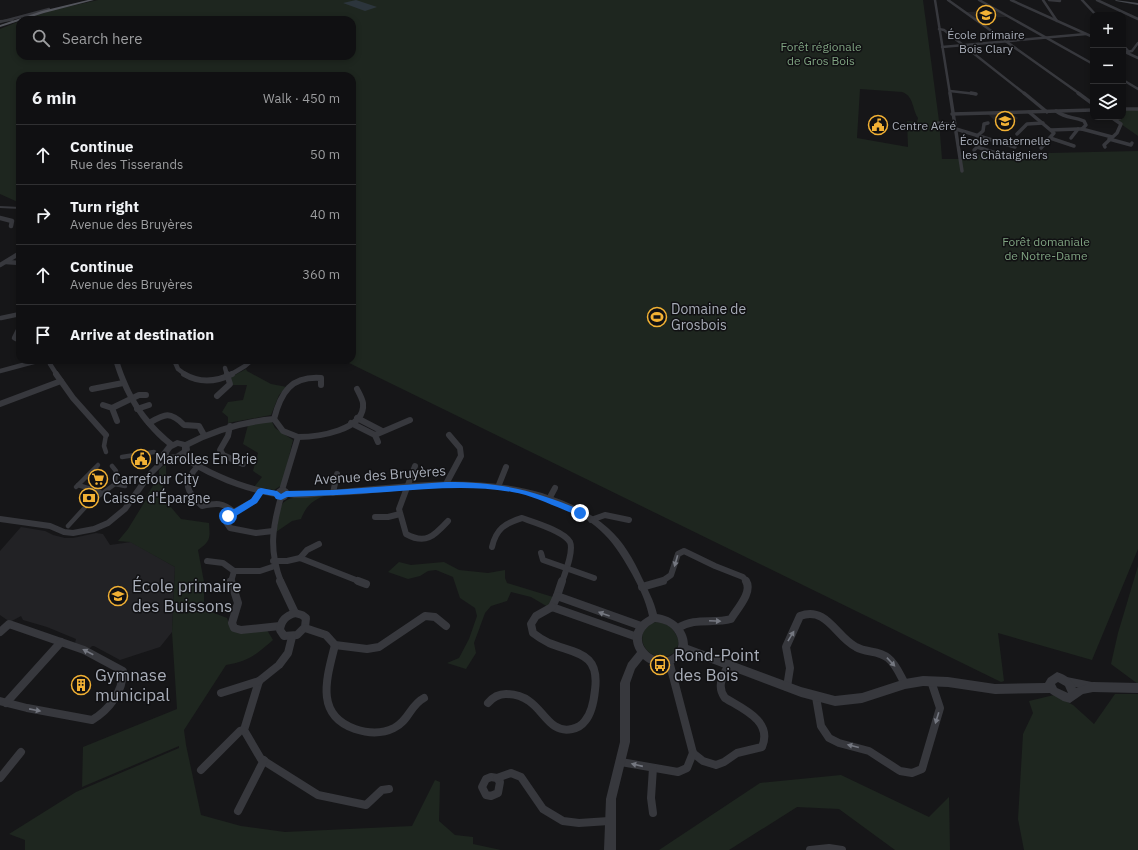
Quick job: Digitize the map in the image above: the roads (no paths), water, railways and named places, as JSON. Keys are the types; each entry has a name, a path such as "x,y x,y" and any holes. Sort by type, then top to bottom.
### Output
{"main road":[{"path":"28,16 91,0"},
{"path":"1116,0 1138,4"},
{"path":"4,22 16,19"}],"street":[{"path":"935,0 962,171"},
{"path":"948,0 1090,102"},
{"path":"979,0 1090,62"},
{"path":"1011,0 1090,36"},
{"path":"1043,0 1057,21"},
{"path":"1049,0 1060,1"},
{"path":"1082,0 1093,12"},
{"path":"1097,0 1138,20"},
{"path":"25,16 49,9"},
{"path":"4,22 16,19"},
{"path":"939,29 944,30 1047,112"},
{"path":"942,47 1086,34"},
{"path":"1126,52 1132,51 1138,43"},
{"path":"1126,52 1138,58"},
{"path":"1126,82 1138,89"},
{"path":"950,91 976,94"},
{"path":"1126,110 1138,109"},
{"path":"952,114 1090,110"},
{"path":"1056,111 1064,117 1081,119 1086,125 1071,138"},
{"path":"1028,112 1054,133 1041,148"},
{"path":"1105,147 1104,145 1121,126 1121,124 1115,120"},
{"path":"938,123 955,127 977,136 1015,147"},
{"path":"977,136 982,131 984,124 988,123"},
{"path":"1017,134 1027,124 1042,123"},
{"path":"1051,130 1080,129 1131,145 1132,143"},
{"path":"1062,130 1074,134"},
{"path":"1050,138 1074,146"},
{"path":"974,150 987,139"},
{"path":"977,147 996,153"},
{"path":"0,207 16,208"},
{"path":"0,218 12,221 11,226"},
{"path":"0,265 16,256"},
{"path":"6,262 16,263"},
{"path":"1,318 16,315"},
{"path":"0,371 26,364"},
{"path":"50,364 73,397 106,435 104,446 106,452"},
{"path":"117,364 123,383 137,409 163,438 172,445"},
{"path":"176,364 179,370 193,379 204,380 218,379 227,376 240,370 247,364"},
{"path":"217,396 230,384 225,368"},
{"path":"274,419 278,402 282,394 296,381 305,377 313,376 321,378 321,385"},
{"path":"0,404 61,381"},
{"path":"92,389 123,383"},
{"path":"274,419 283,431 298,437 326,434 351,423 357,418 363,406 357,389"},
{"path":"104,405 112,408 139,395 146,395"},
{"path":"137,409 149,405"},
{"path":"112,408 117,421"},
{"path":"149,422 160,417 170,415 176,417 184,425 199,426 204,435"},
{"path":"357,418 382,431"},
{"path":"167,457 165,453 172,445 180,443 186,445 204,435 230,426 247,422 274,419"},
{"path":"375,435 410,420"},
{"path":"351,423 375,435 378,442"},
{"path":"230,426 229,437 220,450 223,455 243,464"},
{"path":"446,484 461,456 460,448 449,435"},
{"path":"295,613 280,583 274,564 272,531 298,437"},
{"path":"167,457 176,458 181,456 186,450 186,445"},
{"path":"122,457 154,452"},
{"name":"Avenue des Bruyères","path":"181,456 224,480 243,487 282,494 333,493 446,484 476,484 523,492 549,499 570,508 591,520 606,532 620,548 642,587 654,618"},
{"path":"0,518 50,526 69,533 94,530 108,523 125,509 149,475 167,457"},
{"path":"98,465 77,486 100,492"},
{"path":"112,466 116,471 114,484"},
{"path":"198,466 189,474 187,480 193,498 202,506 218,502 226,504 234,512"},
{"path":"415,466 399,509 406,534 415,540 426,539 437,532 448,521"},
{"path":"498,487 506,467"},
{"path":"333,493 337,474"},
{"path":"68,526 78,513 100,492 114,484 125,486"},
{"path":"549,499 555,488"},
{"path":"261,491 254,501 228,516 226,522 230,528 256,533 272,531"},
{"path":"375,517 388,517 400,514"},
{"path":"591,520 595,516 604,514 630,520"},
{"path":"488,703 492,697 502,694 528,700 556,728 562,731 575,729 583,725 587,720 591,710 596,686 593,665 587,658 543,640 533,633 531,624 536,616 552,607 572,549 570,541 562,535 522,518 503,525 496,535 492,547"},
{"path":"300,558 307,550 319,544"},
{"path":"642,587 662,582 669,577 674,569 678,554 684,551 746,580 749,587 748,592 731,619 721,622 693,621 683,624 678,628"},
{"path":"541,553 543,560 594,578"},
{"path":"207,561 223,563 234,571 260,571 274,564 300,558 366,584"},
{"path":"234,571 229,582 238,603 232,623 234,628 241,630 280,626"},
{"path":"557,596 641,626"},
{"path":"552,607 637,637"},
{"path":"295,613 301,613 305,616 305,628 301,633 292,637 284,636 281,633 280,626 284,618 295,613"},
{"path":"787,687 790,668 786,647 787,643 800,616 808,613 827,620 856,647 878,653 887,658 896,668 905,684"},
{"path":"334,645 358,649 373,649 387,642 419,618 429,615 436,618 446,626"},
{"path":"654,618 664,618 674,624 678,628 683,640 682,647 675,658 669,661 655,661 643,653 640,648 637,637 641,626 644,622 654,618"},
{"path":"0,632 9,624 84,650 122,671 124,678 121,686 105,712 92,720 70,717 3,702"},
{"path":"305,628 320,631 330,638 334,645 328,674 326,698 330,714 339,723 346,727 368,732 392,729 405,720 414,703 424,698"},
{"path":"221,693 259,681 279,665 288,653 292,637"},
{"path":"3,702 61,642"},
{"path":"682,647 787,687 816,697 835,701 848,700 874,694 905,684 931,681 995,689 1051,688 1062,697 1070,698 1081,690 1093,687"},
{"path":"610,850 609,821 612,793 621,762 626,732 625,684 631,666 643,653"},
{"path":"621,762 673,772 684,770 690,763 693,753 669,661"},
{"path":"693,753 709,765 720,765 738,752 762,747 766,741 766,732 761,723 725,698 721,693 720,681 729,664"},
{"path":"1051,688 1051,681 1053,678 1057,677 1093,687 1138,688"},
{"path":"1066,680 1072,688 1073,695"},
{"path":"201,770 240,731 244,730 259,681"},
{"path":"816,697 821,726 829,738 839,743 850,744 869,751 900,771 912,773 922,769 925,763 930,738 940,708 931,681"},
{"path":"244,730 264,760 318,795 366,805 382,790 388,789"},
{"path":"0,778 21,752"},
{"path":"238,811 264,760"},
{"path":"653,768 651,798 653,813"},
{"path":"497,778 511,773 521,777 543,809 563,822 579,823 609,821"},
{"path":"810,850 829,848 842,850"}],"place":[{"name":"École primaire Bois Clary","path":"986,15"},
{"name":"École maternelle les Châtaigniers","path":"1005,121"},
{"name":"Centre Aéré","path":"878,125"},
{"name":"Domaine de Grosbois","path":"657,317"},
{"name":"Marolles En Brie","path":"141,459"},
{"name":"Carrefour City","path":"98,479"},
{"name":"Caisse d'Épargne","path":"89,498"},
{"name":"École primaire des Buissons","path":"118,596"},
{"name":"Rond-Point des Bois","path":"660,665"},
{"name":"Gymnase municipal","path":"81,685"}],"park label":[{"name":"Forêt régionale de Gros Bois","path":"821,53"},
{"name":"Forêt domaniale de Notre-Dame","path":"1046,248"}]}
